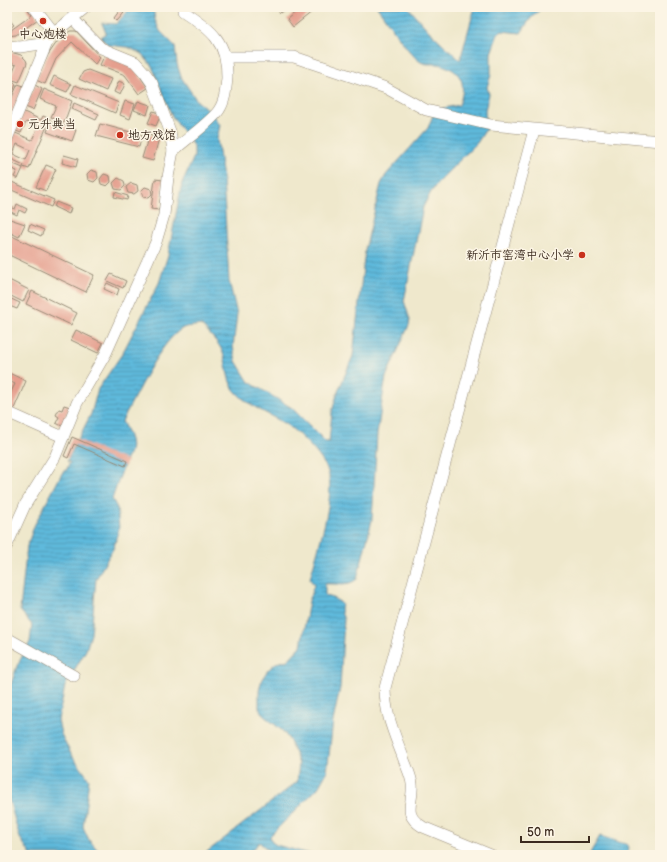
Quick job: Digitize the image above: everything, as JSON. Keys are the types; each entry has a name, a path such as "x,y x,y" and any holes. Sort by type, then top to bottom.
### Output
{"street":[{"path":"34,7 52,36"},
{"path":"7,46 32,47 41,44 86,7"},
{"path":"173,151 216,114 223,103 226,91 225,57 219,41 212,31 183,11"},
{"path":"7,545 17,520 35,488 50,467 77,403 106,353 156,242 164,215 168,177 173,151 170,131 152,83 145,72 135,62 101,48 72,19"},
{"path":"7,139 52,36"},
{"path":"225,57 294,57 386,88 426,110 491,125 660,141"},
{"path":"491,855 423,828 415,823 410,816 409,804 412,785 387,713 385,688 534,130"},
{"path":"7,412 63,437"},
{"path":"7,638 23,649 74,676"}],"water":[{"path":"116,7 153,7 155,20 160,31 175,46 177,64 181,77 197,101 210,111 220,125 217,139 223,178 229,281 237,314 233,347 236,361 249,382 292,408 326,442 329,442 332,412 337,394 353,356 365,250 381,184 386,175 428,128 435,110 459,105 462,92 461,80 455,72 439,64 427,64 418,60 403,43 377,7 408,7 428,30 460,60 475,7 543,7 531,18 521,33 502,31 498,34 491,53 491,75 487,87 489,94 485,110 486,129 477,143 440,180 431,192 423,207 404,301 410,320 386,377 377,434 372,520 357,579 345,584 325,584 325,595 341,603 341,610 344,619 340,688 333,721 327,772 318,788 270,836 272,842 276,845 314,855 274,855 259,842 249,855 203,855 297,782 299,764 290,741 283,731 264,716 259,708 259,691 262,679 268,670 276,663 288,660 301,646 309,601 314,585 310,579 324,527 330,486 327,469 319,456 307,442 291,428 242,398 233,389 229,379 225,358 219,345 201,325 183,328 174,335 149,370 122,421 129,435 131,445 112,499 117,508 119,528 114,547 96,579 91,634 86,650 65,686 58,720 61,734 71,754 89,779 83,827 89,840 102,855 31,855 20,838 7,793 7,696 17,666 30,642 32,625 20,610 27,546 35,524 64,470 66,471 70,462 67,461 91,414 98,389 122,354 159,283 168,255 182,183 194,157 194,147 172,116 152,66 142,54 128,47 108,45 101,37 106,33 102,23 116,24 128,11"},
{"path":"600,836 628,845 629,848 627,855 589,855"}],"building":[{"path":"26,7 32,7 38,19 16,35 7,36 7,30 12,31 11,30 32,15"},
{"path":"276,7 288,7 280,13"},
{"path":"302,7 318,7 293,27 287,19"},
{"path":"120,10 124,13 117,21 114,18"},
{"path":"7,17 14,25 10,28 7,25"},
{"path":"70,31 76,31 100,57 95,64 72,42 56,59 45,84 36,80 48,55 57,42"},
{"path":"7,51 21,55 26,60 27,63 19,82 10,79 16,65 7,62"},
{"path":"105,54 133,66 148,88 139,94 125,75 100,65"},
{"path":"7,65 12,67 9,77 7,76"},
{"path":"88,70 111,79 106,91 79,79 83,72"},
{"path":"54,76 71,84 67,92 50,85"},
{"path":"7,80 16,84 13,92 7,89"},
{"path":"119,81 125,84 120,95 114,92"},
{"path":"18,84 24,86 12,113 7,111 7,108"},
{"path":"35,85 42,89 33,110 25,107"},
{"path":"75,85 119,103 115,113 71,94"},
{"path":"44,89 72,101 64,123 51,117 56,106 40,99"},
{"path":"125,101 135,104 130,119 120,115"},
{"path":"138,101 150,105 147,115 134,110"},
{"path":"74,103 99,114 96,120 72,109"},
{"path":"22,111 41,120 43,116 50,119 29,169 11,159 10,161 7,159 7,146 13,132 32,140 38,127 26,122 21,133 14,130","holes":["17,144 30,150 26,160 13,154"]},
{"path":"153,111 161,114 156,126 148,123"},
{"path":"7,113 13,115 7,128"},
{"path":"51,121 76,130 72,141 47,132"},
{"path":"100,124 142,135 139,147 96,136"},
{"path":"149,135 159,138 153,161 142,158"},
{"path":"64,155 78,159 76,167 62,163"},
{"path":"11,163 23,168 18,179 14,177 17,171 9,168"},
{"path":"46,165 56,169 46,191 36,187"},
{"path":"91,170 97,172 98,178 94,182 88,180 87,174"},
{"path":"104,174 110,176 111,182 107,186 101,184 100,179"},
{"path":"118,178 124,181 125,186 121,190 115,189 113,183"},
{"path":"155,179 163,180 159,210 151,209"},
{"path":"7,180 54,200 51,207 7,188"},
{"path":"131,183 137,185 138,191 134,194 128,193 126,187"},
{"path":"145,187 151,189 152,194 148,198 143,197 141,191"},
{"path":"115,192 128,196 127,200 114,197"},
{"path":"56,202 71,208 69,214 54,207"},
{"path":"17,204 27,209 25,213 19,210 17,215 7,210 7,205 15,209"},
{"path":"7,218 25,224 19,237 7,231"},
{"path":"30,224 44,230 41,236 28,230"},
{"path":"12,236 94,275 86,292 7,254 7,247"},
{"path":"111,274 126,281 123,288 107,281"},
{"path":"7,279 29,290 23,302 7,294"},
{"path":"107,283 119,289 117,295 104,289"},
{"path":"32,291 77,313 71,325 26,304"},
{"path":"7,297 20,303 17,309 7,305"},
{"path":"76,330 103,343 98,353 71,340"},
{"path":"7,372 26,381 13,411 7,408 7,400 15,384 7,380"},
{"path":"64,405 70,407 62,426 56,423 59,417 56,415 59,409 62,410"},
{"path":"72,437 127,461 125,466 74,444 68,458 64,456"}],"place":[{"name":"中心炮楼","path":"43,21"},
{"name":"元升典当","path":"20,124"},
{"name":"地方戏馆","path":"120,135"},
{"name":"新沂市窑湾中心小学","path":"582,255"}]}
